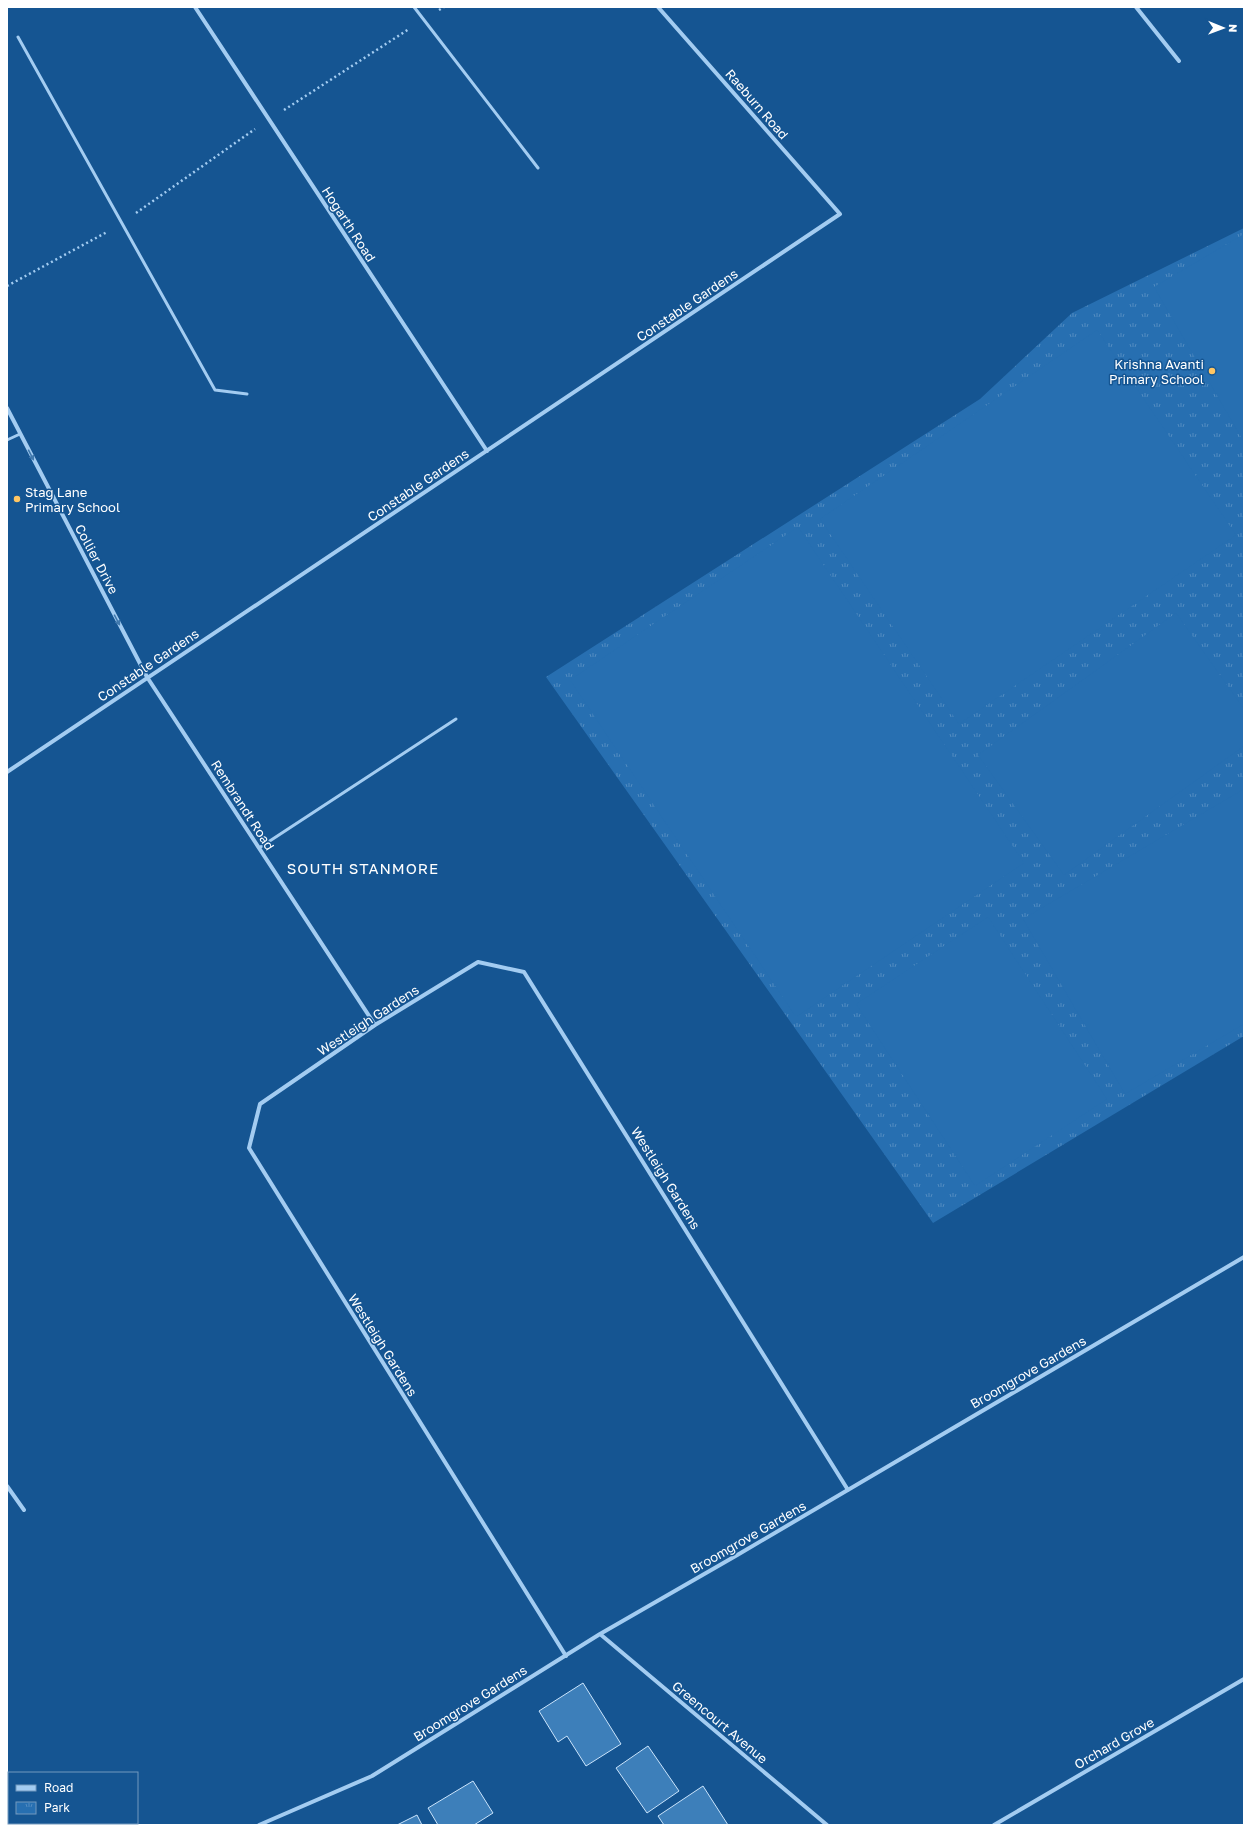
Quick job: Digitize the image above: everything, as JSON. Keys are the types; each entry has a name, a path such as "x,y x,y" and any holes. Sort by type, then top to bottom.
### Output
{"street":[{"name":"Hogarth Road","path":"195,7 487,451"},
{"name":"Raeburn Road","path":"658,7 840,214"},
{"path":"1136,7 1179,61"},
{"name":"Constable Gardens","path":"7,772 840,214"},
{"name":"Collier Drive","path":"7,408 147,677"},
{"name":"Rembrandt Road","path":"147,677 375,1025"},
{"name":"Westleigh Gardens","path":"566,1656 249,1148 260,1104 375,1025 478,962 524,972 848,1490"},
{"name":"Broomgrove Gardens","path":"259,1825 372,1776 600,1634 1244,1257"},
{"path":"7,1486 24,1510"},
{"name":"Greencourt Avenue","path":"600,1634 827,1825"},
{"name":"Orchard Grove","path":"994,1825 1244,1679"}],"lane":[{"path":"414,7 538,168"},
{"path":"18,37 215,390 247,394"},
{"path":"7,440 20,434"},
{"path":"259,848 456,719"}],"path":[{"path":"7,286 122,223 269,119 444,7"}],"green space":[{"path":"1244,228 1244,1036 933,1223 546,677 980,399 1072,313"},
{"path":"1244,234 1244,442 1154,287"},
{"path":"1097,330 1236,535 959,724 820,519"},
{"path":"798,527 1024,863 796,1017 570,680"},
{"path":"1176,613 1244,709 1244,746 1064,875 978,755"},
{"path":"1244,789 1244,1024 1125,1094 1023,919"},
{"path":"988,917 1107,1099 975,1186 856,1004"}],"building":[{"path":"583,1683 621,1744 586,1766 567,1736 558,1742 539,1711"},
{"path":"648,1746 679,1791 647,1813 616,1768"},
{"path":"473,1781 493,1813 474,1825 438,1825 428,1808"},
{"path":"703,1786 728,1825 664,1825 658,1816"},
{"path":"417,1815 422,1825 397,1825"}],"place":[{"name":"Krishna Avanti Primary School","path":"1212,371"},
{"name":"Stag Lane Primary School","path":"17,499"}],"district":[{"name":"SOUTH STANMORE","path":"363,868"}]}
